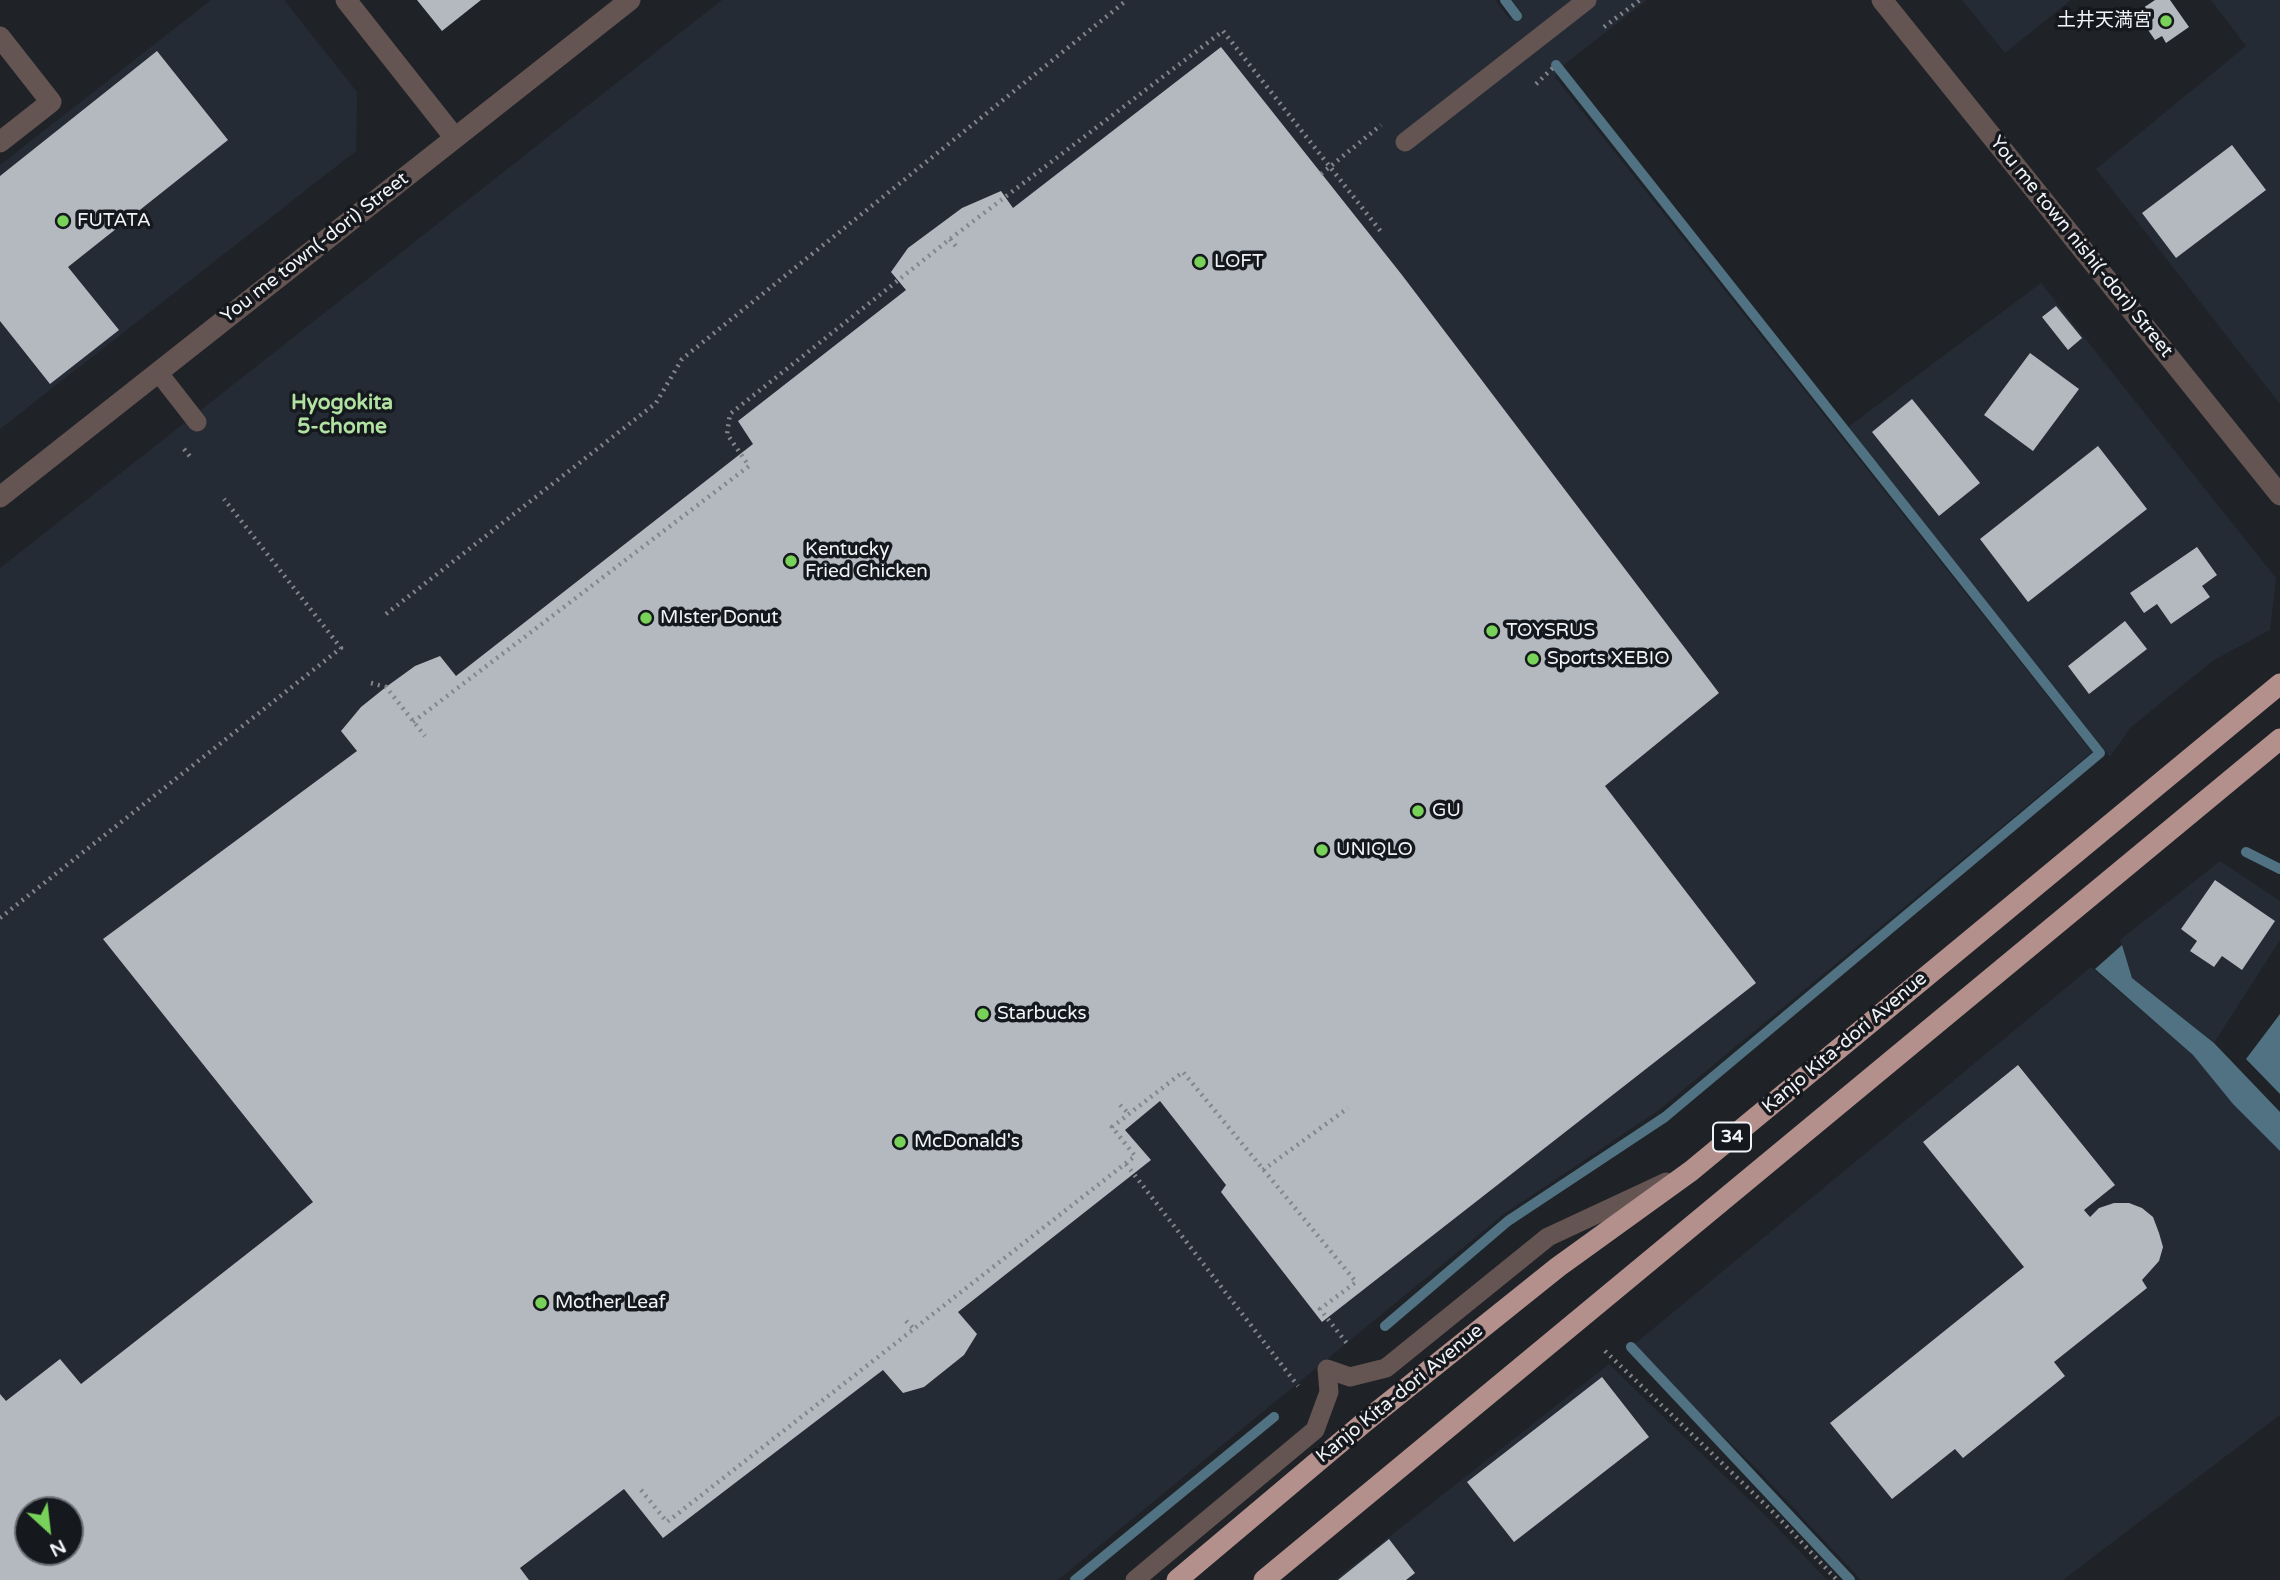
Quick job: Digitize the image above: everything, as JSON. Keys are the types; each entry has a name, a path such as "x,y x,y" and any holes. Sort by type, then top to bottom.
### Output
{"highway":[{"name":"Kanjo Kita-dori Avenue","path":"1177,1580 1367,1420 1558,1267 1691,1171 2280,684"},
{"name":"34","path":"1264,1580 2280,739"}],"street":[{"path":"346,0 455,138"},
{"name":"You me town(-dori) Street","path":"0,497 630,0"},
{"name":"You me town nishi(-dori) Street","path":"1882,0 2280,495"},
{"path":"0,37 51,102 0,142"}],"lane":[{"path":"1405,142 1587,0"},
{"path":"158,372 197,422"},
{"path":"1135,1580 1315,1430 1329,1392 1327,1368 1350,1377 1386,1368 1548,1237 1691,1171"}],"path":[{"path":"386,614 656,403 682,359 1127,0"},
{"path":"414,722 749,466 727,434 730,414 950,239 1223,30 1382,233"},
{"path":"950,239 958,249"},
{"path":"0,918 341,648 224,499"},
{"path":"371,683 386,687 425,736"},
{"path":"641,1490 667,1522 1126,1164 1135,1156 1112,1127 1183,1072 1356,1282 1320,1309 1352,1349"},
{"path":"1120,1105 1129,1114"},
{"path":"1263,1170 1348,1108"},
{"path":"1126,1164 1301,1390"},
{"path":"906,1321 915,1330"},
{"path":"1605,1352 1776,1515 1837,1580"}],"shaded area":[{"path":"211,0 284,0 357,92 356,151 0,429 0,165"},
{"path":"722,0 1495,0 1510,19 1521,12 1512,0 1647,0 1565,64 1555,77 2092,752 1659,1110 1504,1214 1058,1580 0,1580 0,568"},
{"path":"1962,0 2071,0 2005,53"},
{"path":"2211,0 2280,0 2280,404 2096,169 2246,46"},
{"path":"2041,283 2276,578 2270,630 2214,660 2130,728 2110,757 1848,427"},
{"path":"2220,861 2280,901 2280,940 2214,1043 2132,978 2120,940"},
{"path":"2091,967 2193,1055 2233,1104 2280,1151 2280,1415 2063,1580 1861,1580 1756,1468 1631,1347"},
{"path":"1609,1364 1770,1520 1827,1580 1334,1580"}],"water":[{"path":"2122,945 2132,978 2214,1043 2280,1112 2280,1151 2233,1104 2193,1055 2095,969"},
{"path":"2280,1014 2280,1094 2246,1059"}],"building":[{"path":"417,0 481,0 442,31"},
{"name":"土井天満宮","path":"2155,0 2170,0 2189,27 2166,43 2162,36 2155,40 2144,24 2151,19 2143,8"},
{"path":"1221,47 1402,275 1719,693 1605,786 1756,983 1322,1322 1221,1192 1226,1185 1160,1101 1125,1130 1151,1160 958,1312 977,1334 964,1355 924,1387 903,1393 883,1370 663,1538 624,1489 520,1568 529,1580 0,1580 0,1394 6,1401 60,1359 81,1384 313,1202 103,939 357,751 341,731 361,707 386,687 415,666 440,656 456,676 753,444 738,421 906,290 891,272 908,248 962,208 1001,191 1013,208"},
{"name":"FUTATA","path":"157,51 228,140 68,267 119,330 50,384 0,321 0,176"},
{"path":"2232,145 2266,190 2176,258 2142,213"},
{"path":"2056,306 2082,338 2068,350 2042,317"},
{"path":"2030,353 2079,389 2033,451 1984,415"},
{"path":"1912,399 1980,483 1939,516 1872,432"},
{"path":"2098,446 2147,509 2028,602 1980,539"},
{"path":"2197,547 2217,575 2202,586 2210,597 2171,624 2157,604 2144,613 2130,593"},
{"path":"2125,621 2147,649 2089,694 2068,666"},
{"path":"2215,880 2275,921 2242,970 2222,956 2214,967 2190,951 2197,941 2181,929"},
{"path":"2018,1065 2115,1185 2084,1210 2090,1217 2099,1208 2114,1203 2129,1203 2142,1208 2153,1217 2159,1233 2163,1247 2159,1261 2142,1280 2147,1288 2054,1362 2065,1376 1963,1458 1955,1449 1892,1499 1830,1423 2024,1267 1923,1142"},
{"path":"1602,1377 1649,1437 1514,1542 1467,1482"},
{"path":"1389,1539 1415,1573 1406,1580 1338,1580"}],"waterway":[{"path":"1505,0 1517,16"},
{"path":"1385,1326 1508,1221 1665,1117 2100,753 1556,65"},
{"path":"2246,852 2280,869"},
{"path":"1631,1347 1850,1580"},
{"path":"1075,1580 1274,1417"}],"place":[{"name":"土井天満宮","path":"2166,21"},
{"name":"FUTATA","path":"63,221"},
{"name":"LOFT","path":"1200,262"},
{"name":"Kentucky Fried Chicken","path":"791,561"},
{"name":"MIster Donut","path":"646,618"},
{"name":"TOYSRUS","path":"1492,631"},
{"name":"Sports XEBIO","path":"1533,659"},
{"name":"GU","path":"1418,811"},
{"name":"UNIQLO","path":"1322,850"},
{"name":"Starbucks","path":"983,1014"},
{"name":"McDonald's","path":"900,1142"},
{"name":"Mother Leaf","path":"541,1303"}],"district":[{"name":"Hyogokita 5-chome","path":"342,415"}]}
